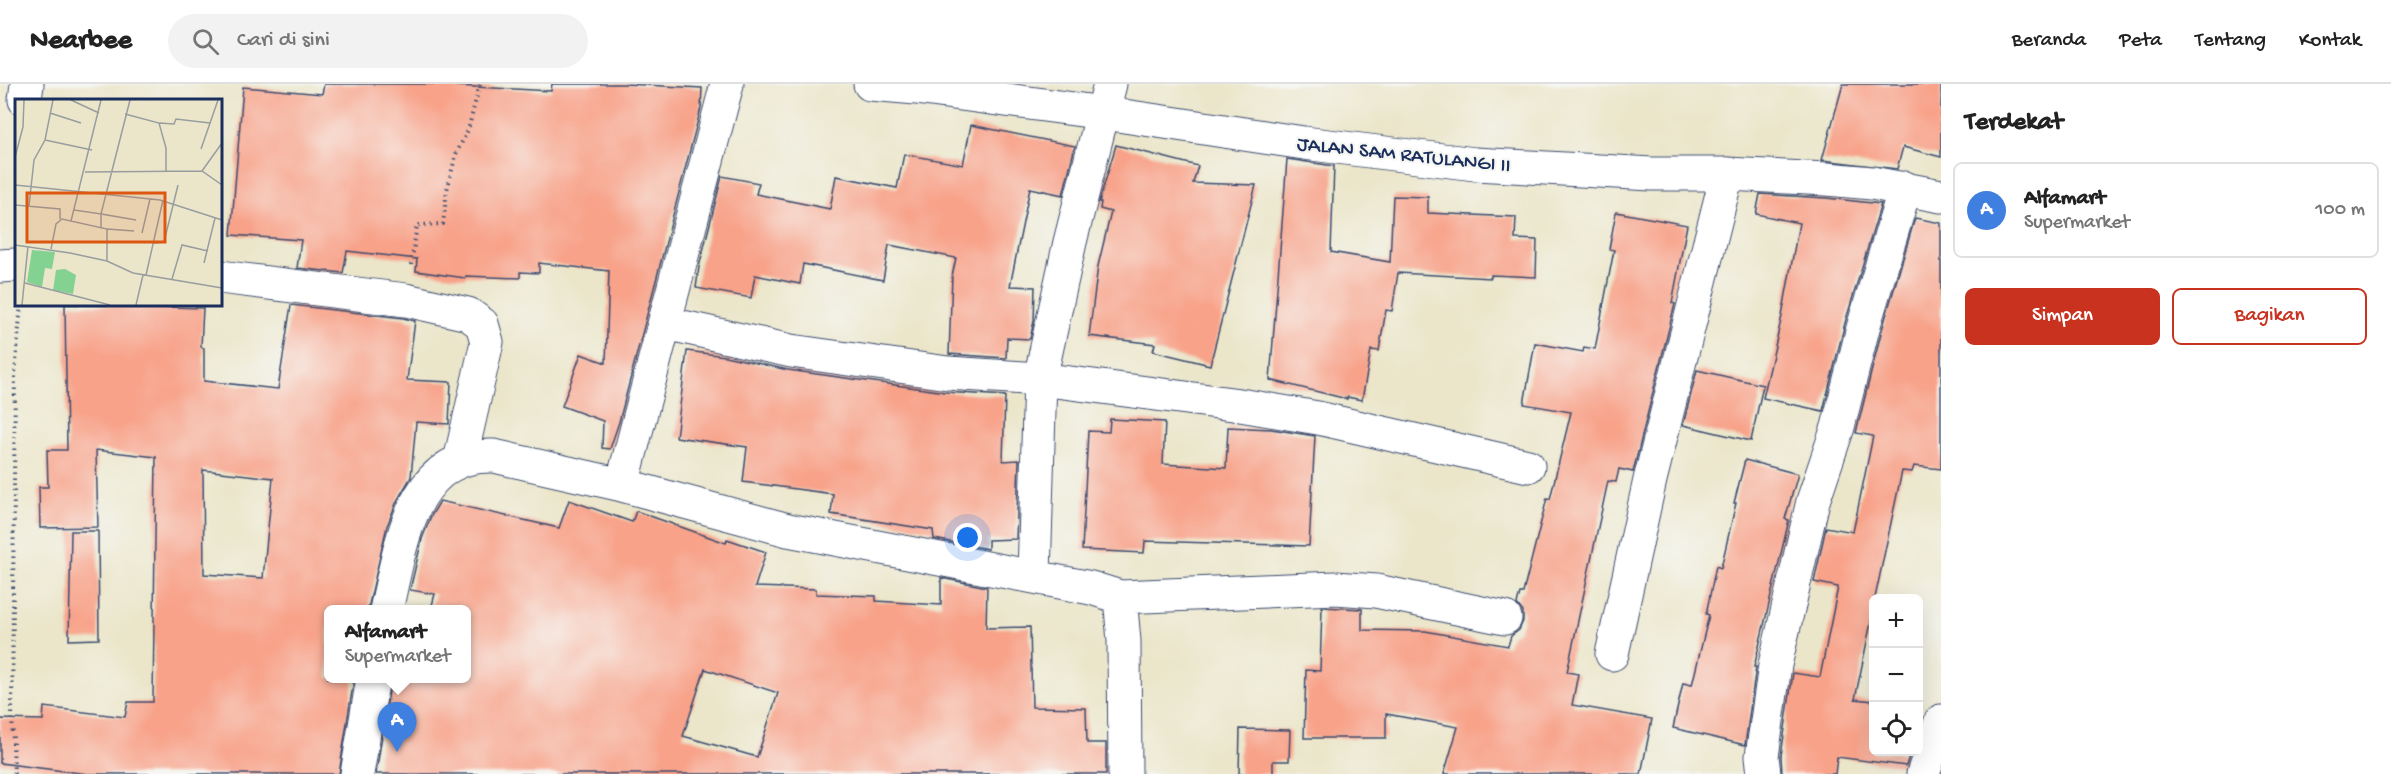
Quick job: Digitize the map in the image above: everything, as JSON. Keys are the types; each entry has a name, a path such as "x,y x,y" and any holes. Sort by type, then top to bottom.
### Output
{"street":[{"path":"25,99 27,84"},
{"path":"622,485 727,84"},
{"name":"JALAN SAM RATULANGI II","path":"870,84 1107,98 1304,143 1475,164 1652,174 1727,174 1838,180 1905,188 1941,196"},
{"path":"1034,575 1040,379 1070,242 1107,98"},
{"path":"1612,654 1650,480 1727,174"},
{"path":"1764,774 1762,756 1775,665 1813,501 1838,427 1863,328 1905,188"},
{"path":"222,277 406,300 468,314 482,324 487,342 460,461"},
{"path":"665,323 791,351 948,373 1040,379 1240,405 1318,418 1528,466"},
{"path":"387,605 405,526 421,491 444,471 460,461 477,455 494,456 622,485 788,530 1034,575 1120,597 1336,588 1376,591 1505,618"},
{"path":"1120,597 1124,641 1125,774"},
{"path":"357,774 373,683"},
{"path":"1923,774 1941,722"}],"path":[{"path":"417,225 443,224 447,190 456,154 468,130 480,84"},
{"path":"14,774 12,710 15,374 21,306"}],"building":[{"path":"324,84 458,84 457,86 551,91 552,84 625,84 702,88 701,108 610,449 602,448 603,421 562,406 581,354 606,363 609,271 539,263 539,273 520,272 520,278 466,276 465,278 416,271 417,259 347,251 343,273 297,268 301,240 231,235 243,87 322,94"},
{"path":"1843,84 1941,84 1941,157 1903,147 1897,169 1822,160"},
{"path":"971,125 1075,146 1063,195 1030,188 1010,286 1035,287 1034,321 1030,339 1007,338 1006,358 949,354 952,276 956,258 889,245 883,280 803,264 800,284 755,275 751,298 696,288 699,267 722,176 759,183 756,194 830,209 836,176 897,188 904,154 963,165"},
{"path":"1116,145 1198,166 1193,183 1256,185 1210,365 1153,351 1155,344 1089,336 1098,266 1111,212 1100,209 1101,202 1099,202"},
{"path":"1287,159 1334,166 1331,252 1390,262 1393,196 1428,197 1428,213 1516,217 1515,239 1537,240 1536,277 1491,275 1491,278 1398,273 1392,311 1386,310 1379,351 1371,350 1362,400 1347,397 1347,399 1270,380"},
{"path":"1760,194 1881,204 1845,323 1823,411 1763,398 1782,316 1799,223 1756,214"},
{"path":"1616,212 1687,225 1672,303 1675,304 1633,472 1619,469 1616,482 1608,481 1567,672 1578,674 1572,705 1652,719 1641,774 1444,774 1458,727 1386,714 1386,738 1304,738 1306,670 1320,671 1322,607 1362,609 1362,630 1425,631 1508,646 1511,636 1519,630 1523,621 1523,612 1517,604 1520,593 1523,593 1547,498 1550,499 1571,412 1524,404 1535,343 1583,352 1584,347 1595,349 1614,250 1609,249"},
{"path":"1915,218 1941,223 1941,469 1914,466 1912,472 1902,471 1876,594 1869,594 1869,632 1855,699 1869,700 1869,756 1909,756 1906,766 1837,757 1835,774 1782,774 1781,756 1793,673 1820,677 1838,587 1814,582 1826,527 1853,532 1873,436 1856,433 1881,333"},
{"path":"291,305 415,321 407,380 451,382 449,424 416,422 411,477 397,501 387,526 369,605 324,605 324,683 353,683 339,774 88,774 0,763 0,719 43,720 44,707 125,717 128,702 153,702 156,457 96,450 98,527 40,528 39,487 48,487 47,450 67,450 65,306 203,308 201,347 204,348 204,381 278,389","holes":["203,470 273,478 263,578 204,574"]},
{"path":"687,351 725,356 788,370 945,392 1005,396 1003,461 1019,460 1016,539 988,540 988,549 934,539 933,530 831,514 833,494 743,482 747,447 676,437"},
{"path":"1697,370 1763,385 1751,441 1683,425"},
{"path":"1110,419 1165,422 1163,464 1226,468 1228,427 1271,429 1315,436 1309,546 1145,541 1144,553 1082,550 1088,431 1109,432"},
{"path":"1745,460 1798,474 1785,519 1789,520 1754,667 1756,667 1745,745 1673,728 1683,683 1692,685 1709,615 1706,614 1716,566 1721,568"},
{"path":"569,500 632,522 636,511 726,543 727,539 766,552 755,587 816,589 816,594 876,596 876,601 941,605 941,578 987,587 986,628 1030,627 1032,707 1086,708 1087,743 1106,743 1106,774 376,774 390,683 471,683 471,605 432,605 435,594 410,590 422,539 440,501 559,528","holes":["705,669 778,693 757,757 683,736"]},
{"path":"71,531 98,531 99,639 69,640"},
{"path":"1240,729 1290,730 1289,761 1273,761 1273,774 1239,774"}],"place":[{"name":"Alfamart","path":"397,752"}]}
